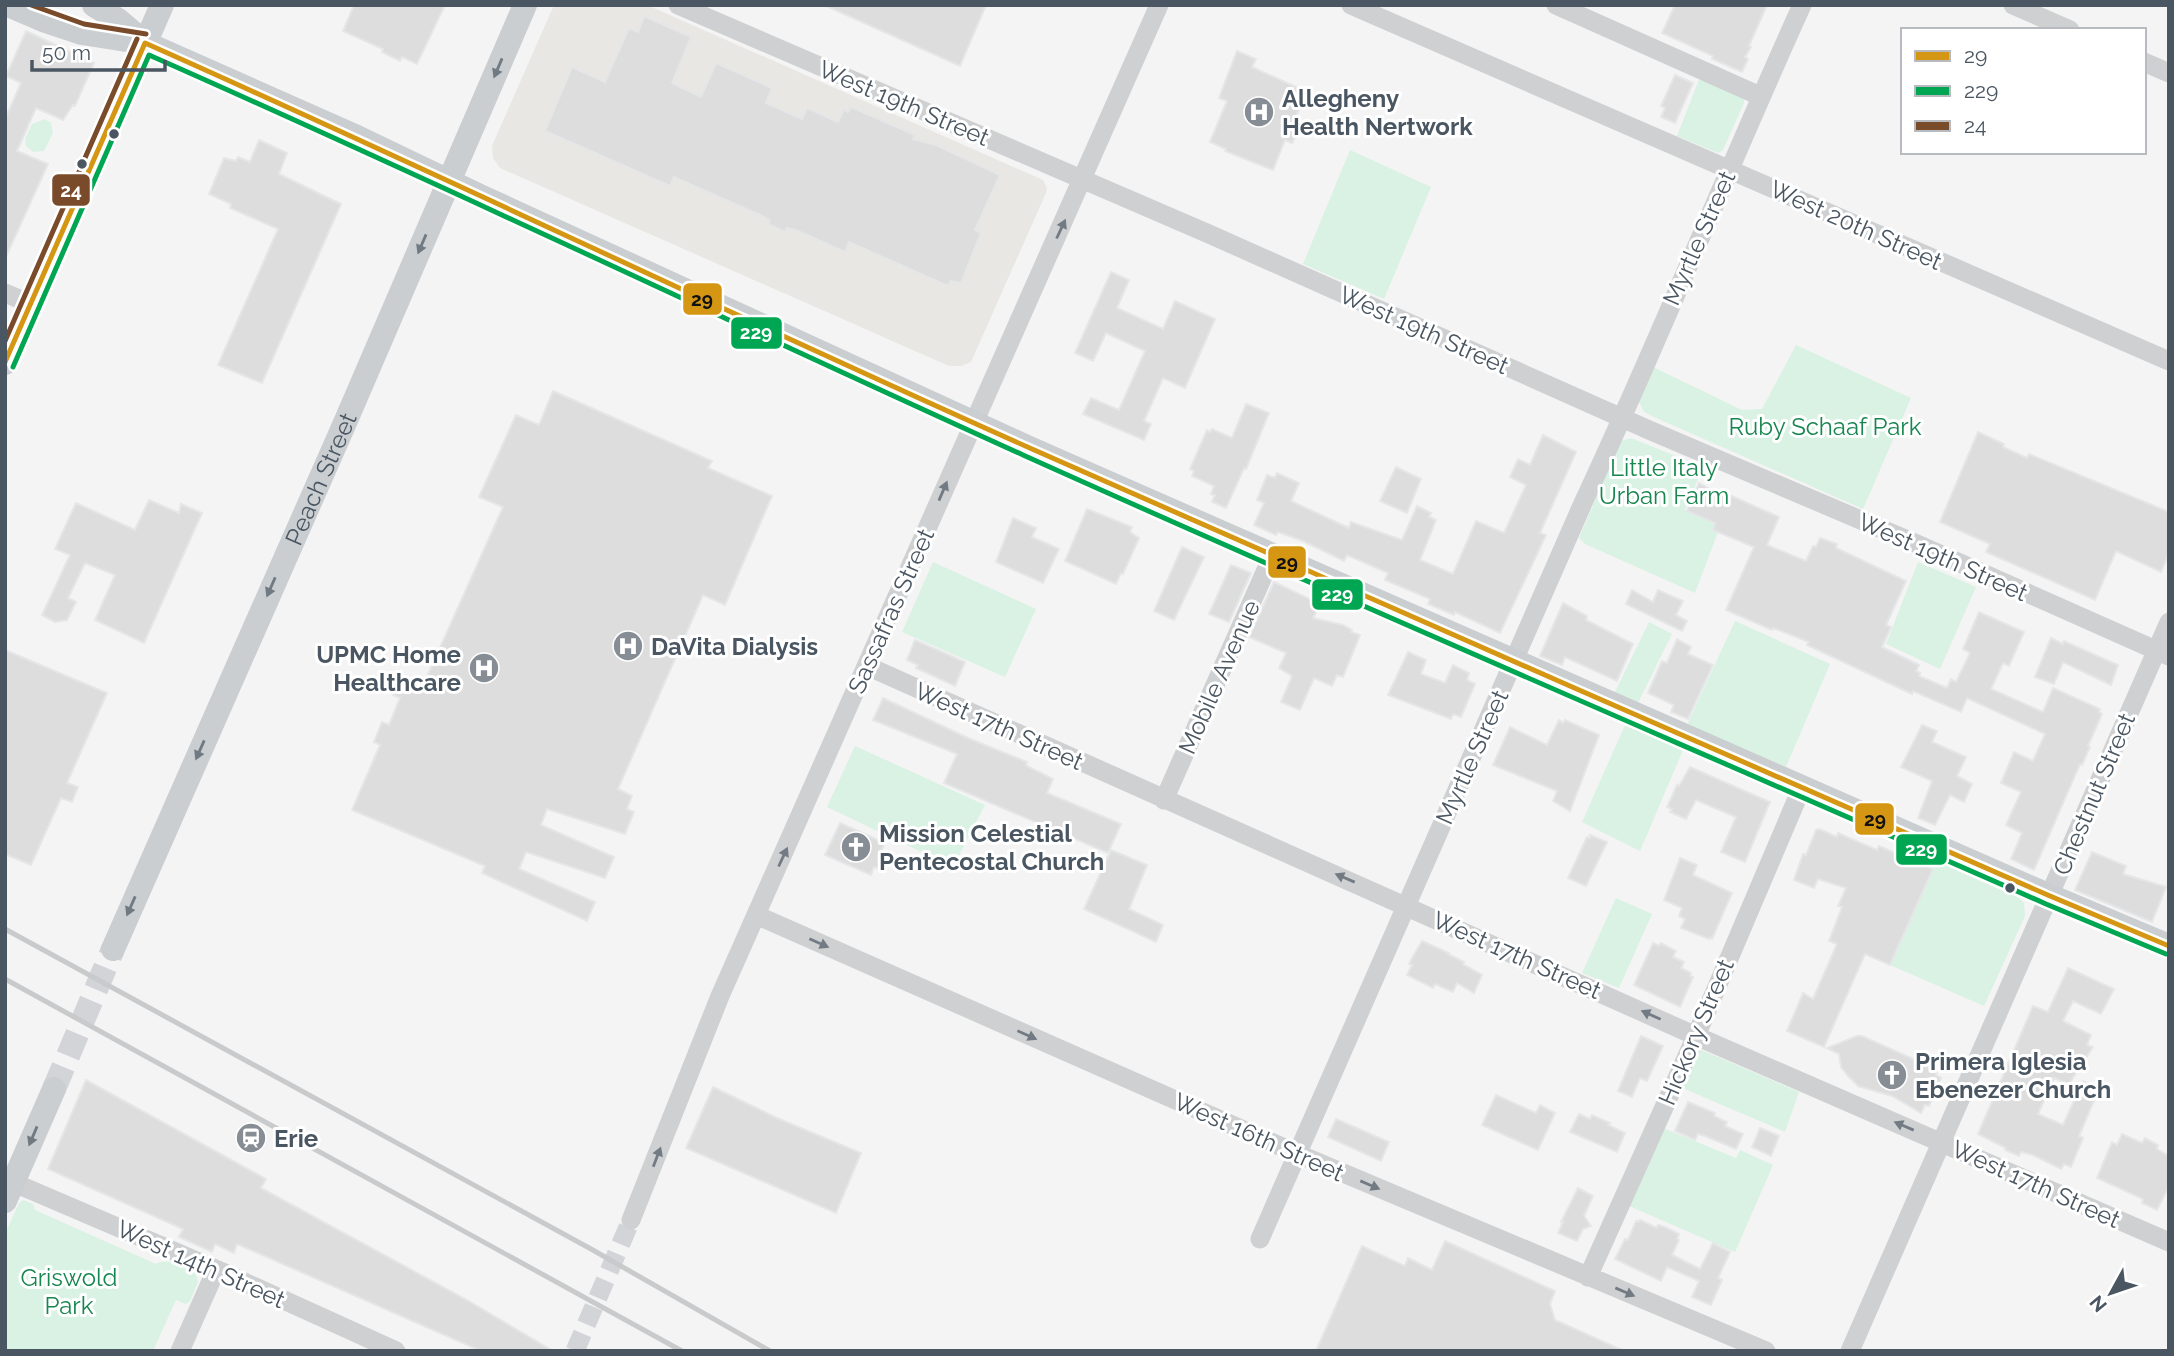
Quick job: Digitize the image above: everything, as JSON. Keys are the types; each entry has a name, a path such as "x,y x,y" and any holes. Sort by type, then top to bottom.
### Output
{"main road":[{"path":"8,5 82,33 145,43 357,137 973,422 2169,946"},
{"path":"94,5 118,20 145,43"},
{"path":"5,363 162,5"},
{"name":"Peach Street","path":"113,949 525,5"},
{"path":"8,1188 54,1089"}],"street":[{"name":"West 19th Street","path":"678,5 2163,653"},
{"name":"Sassafras Street","path":"631,1220 715,1009 1159,5"},
{"name":"West 20th Street","path":"1351,5 2169,361"},
{"path":"1556,5 1760,96"},
{"name":"Myrtle Street","path":"1260,1239 1583,503 1623,419 1801,5"},
{"path":"2014,5 2066,28"},
{"path":"2146,63 2169,73"},
{"path":"5,293 31,304"},
{"name":"Mobile Avenue","path":"1164,800 1273,554"},
{"name":"Chestnut Street","path":"1850,1351 2050,896 2163,653 2169,622"},
{"name":"West 17th Street","path":"867,666 1164,800 2169,1242"},
{"name":"Hickory Street","path":"1588,1277 1696,1035 1802,787"},
{"name":"West 16th Street","path":"756,915 1298,1154 1766,1351"},
{"name":"West 14th Street","path":"8,1188 216,1270 396,1351"},
{"path":"180,1351 216,1270"}],"shaded area":[{"path":"554,5 647,5 1043,180 1046,193 971,362 961,366 949,366 500,168 493,158 492,146"}],"green space":[{"path":"1700,77 1744,99 1723,150 1718,153 1677,136"},
{"path":"45,119 51,123 53,133 44,151 33,152 26,146 25,139 32,124"},
{"path":"1350,150 1431,187 1384,299 1303,264"},
{"name":"Ruby Schaaf Park","path":"1796,345 1911,398 1863,509 1654,417 1644,412 1639,402 1653,367 1742,410 1762,409"},
{"name":"Little Italy Urban Farm","path":"1631,438 1703,467 1685,510 1715,523 1713,529 1718,532 1695,593 1585,544 1579,538 1621,441"},
{"path":"933,562 1036,609 1005,677 902,632"},
{"path":"1918,562 1976,587 1940,669 1886,644"},
{"path":"1735,621 1830,664 1786,767 1687,725"},
{"path":"1649,622 1672,634 1638,703 1614,694"},
{"path":"1625,725 1683,750 1640,851 1582,822"},
{"path":"855,746 985,805 953,867 827,807"},
{"path":"1936,861 2019,898 2024,903 2025,916 1984,1006 1890,965"},
{"path":"1616,898 1652,914 1619,988 1582,973"},
{"path":"1697,1048 1799,1092 1785,1132 1680,1087"},
{"path":"1663,1128 1736,1158 1740,1150 1773,1165 1735,1252 1629,1206"},
{"name":"Griswold Park","path":"23,1200 33,1204 35,1210 156,1264 171,1262 196,1274 198,1282 190,1301 186,1304 176,1300 153,1351 5,1351 5,1234 19,1203"}],"building":[{"path":"354,5 445,5 417,64 402,57 400,61 382,52 383,49 343,31"},
{"path":"824,5 986,5 960,66"},
{"path":"1675,5 1767,5 1749,46 1751,47 1745,57 1748,59 1742,72 1662,33"},
{"path":"644,16 691,37 672,83 701,97 716,63 772,88 766,103 802,119 807,108 838,122 844,109 848,112 851,107 915,135 913,139 936,145 1000,175 975,230 981,233 961,283 951,281 948,286 849,242 845,252 798,231 787,228 785,232 768,224 770,220 760,215 674,177 670,186 545,131 572,67 605,82 629,28 638,32"},
{"path":"26,31 94,63 75,106 73,105 63,120 36,108 17,151 48,164 5,259 5,119 21,83 6,76"},
{"path":"1237,51 1256,59 1252,67 1307,92 1294,121 1302,124 1292,143 1285,140 1273,170 1225,151 1226,149 1210,142 1227,101 1219,98"},
{"path":"1675,75 1693,83 1675,123 1661,117 1665,108 1661,106"},
{"path":"259,140 287,153 279,174 341,204 262,383 218,365 278,229 230,208 231,204 209,194 224,158 236,161 238,157 250,162"},
{"path":"1111,272 1129,280 1117,308 1163,329 1175,301 1215,319 1185,388 1163,378 1144,421 1151,424 1144,440 1083,414 1091,398 1119,410 1145,351 1106,333 1093,361 1075,353"},
{"path":"553,391 712,461 708,468 772,496 725,605 703,595 618,789 632,796 627,809 634,812 625,834 547,809 541,825 614,857 605,878 526,852 519,869 595,902 587,921 482,873 485,866 352,810 380,745 374,742 382,722 389,725 400,698 393,695 399,681 421,690 503,507 479,497 516,415 539,425"},
{"path":"1246,404 1269,413 1246,469 1244,468 1226,508 1212,502 1215,495 1211,494 1214,486 1192,476 1194,471 1190,469 1207,430 1210,432 1212,429 1232,438"},
{"path":"1978,432 2027,458 2029,454 2169,512 2169,553 2161,572 2116,551 2095,600 1986,552 1990,544 1940,522"},
{"path":"1543,435 1576,452 1540,533 1546,535 1500,633 1455,612 1454,615 1428,604 1430,599 1385,580 1388,573 1347,555 1344,561 1303,541 1278,532 1276,535 1254,525 1264,503 1257,500 1267,475 1275,478 1277,473 1299,483 1291,501 1349,528 1351,522 1402,540 1417,506 1431,513 1429,517 1436,520 1420,560 1453,574 1476,521 1504,533 1526,485 1510,477 1518,459 1530,465"},
{"path":"1396,467 1421,479 1407,513 1380,501"},
{"path":"1699,483 1726,498 1727,494 1779,517 1767,545 1806,561 1820,538 1837,544 1836,548 1906,581 1886,625 1891,627 1882,647 1919,665 1916,671 1920,673 1919,676 1947,688 1951,679 1956,682 1970,653 1963,649 1979,612 2024,632 2009,666 2003,663 1991,689 2043,712 2053,688 2100,709 2102,714 2088,746 2090,747 2034,870 2011,859 2022,833 2006,825 2021,792 2001,783 2014,752 2033,761 2045,734 1967,698 1961,712 1913,691 1912,694 1807,645 1809,642 1773,628 1772,630 1726,610 1754,547 1713,530 1715,523 1687,511"},
{"path":"149,500 179,513 181,504 202,513 144,643 95,620 115,575 85,563 68,598 76,602 67,620 55,622 42,615 70,555 55,549 76,503 135,530"},
{"path":"1087,509 1132,527 1130,532 1139,538 1116,584 1065,561"},
{"path":"1013,518 1036,528 1032,537 1059,549 1043,583 996,562"},
{"path":"1182,547 1204,557 1174,620 1154,611"},
{"path":"1231,565 1251,573 1229,622 1209,614"},
{"path":"1274,582 1320,604 1313,618 1343,625 1360,635 1343,677 1337,675 1332,686 1314,678 1300,710 1281,702 1292,676 1279,668 1286,653 1249,637"},
{"path":"1632,590 1653,602 1658,590 1683,601 1676,615 1687,621 1682,631 1626,604"},
{"path":"1563,603 1587,616 1586,620 1633,644 1617,681 1565,657 1562,665 1540,656"},
{"path":"2051,638 2118,665 2111,685 2063,662 2054,684 2035,677"},
{"path":"1677,639 1691,647 1688,654 1713,665 1688,719 1671,712 1674,705 1648,693 1662,661 1667,663"},
{"path":"915,640 965,662 955,686 916,668 918,665 907,660"},
{"path":"5,650 107,693 67,783 78,787 72,802 61,798 31,865 5,854"},
{"path":"1408,652 1426,660 1421,674 1445,683 1453,665 1469,673 1467,680 1475,684 1461,717 1453,714 1451,719 1388,695"},
{"path":"883,698 1027,762 1029,767 1053,779 1047,793 1121,824 1108,853 944,783 957,754 873,720"},
{"path":"1559,720 1563,723 1565,720 1599,735 1570,811 1553,801 1557,791 1493,765 1510,727 1547,745"},
{"path":"1922,725 1937,731 1932,742 1966,757 1957,776 1972,784 1964,802 1950,795 1935,825 1918,818 1932,781 1901,767"},
{"path":"1690,767 1770,802 1745,862 1721,852 1736,817 1696,800 1686,819 1670,812 1672,809 1667,807 1677,785 1679,786"},
{"path":"840,823 885,843 881,851 890,855 883,871 874,867 871,875 825,855"},
{"path":"1816,830 1837,837 1838,833 1877,850 1879,846 1933,869 1890,965 1865,954 1824,1047 1787,1031 1803,993 1813,999 1837,944 1829,941 1842,907 1838,906 1846,888 1818,879 1814,888 1794,880 1803,854 1806,855"},
{"path":"1590,835 1607,842 1586,886 1568,878"},
{"path":"1111,850 1147,865 1129,909 1163,925 1156,942 1084,909"},
{"path":"2092,852 2126,866 2123,874 2166,887 2152,922 2075,890"},
{"path":"1680,858 1697,865 1693,875 1732,893 1712,939 1681,928 1685,919 1679,916 1682,908 1664,900"},
{"path":"1422,941 1449,953 1482,975 1474,993 1457,983 1453,992 1435,984 1433,988 1407,975 1412,965 1409,964"},
{"path":"1653,943 1659,946 1661,943 1676,951 1673,957 1684,962 1681,968 1693,977 1680,1007 1634,985"},
{"path":"2068,968 2114,989 2101,1014 2073,1001 2063,1021 2091,1035 2087,1045 2093,1047 2069,1084 2054,1078 2038,1114 2063,1125 2083,1081 2099,1089 2079,1136 2083,1138 2071,1167 2064,1164 2061,1169 2033,1155 2021,1152 2019,1156 1978,1134 2033,1006 2048,1012"},
{"path":"1641,1036 1663,1046 1647,1081 1640,1078 1632,1097 1618,1091"},
{"name":"Primera Iglesia Ebenezer Church","path":"1857,1036 1938,1070 1936,1075 1941,1078 1929,1106 1925,1105 1921,1113 1892,1096 1858,1086 1841,1067 1839,1054 1827,1048"},
{"path":"86,1080 266,1179 261,1188 467,1300 553,1351 481,1351 237,1244 234,1253 215,1244 212,1252 179,1237 183,1229 48,1169"},
{"path":"713,1087 777,1118 861,1153 836,1213 686,1148"},
{"path":"1496,1095 1536,1113 1540,1105 1555,1113 1538,1150 1482,1125"},
{"path":"1688,1102 1715,1113 1714,1116 1727,1122 1725,1126 1743,1134 1736,1149 1705,1136 1698,1134 1695,1140 1675,1131"},
{"path":"1579,1114 1590,1119 1592,1115 1625,1133 1617,1152 1570,1132"},
{"path":"1336,1119 1389,1142 1381,1161 1328,1137"},
{"path":"1760,1128 1779,1136 1771,1156 1752,1147"},
{"path":"2122,1134 2142,1143 2145,1138 2158,1145 2157,1149 2169,1156 2169,1186 2157,1210 2142,1203 2143,1199 2097,1178 2112,1142 2117,1145"},
{"path":"1578,1188 1593,1196 1584,1216 1591,1226 1583,1229 1577,1241 1558,1233"},
{"path":"1640,1220 1679,1234 1672,1255 1700,1269 1713,1243 1730,1252 1718,1278 1722,1280 1711,1305 1692,1297 1699,1281 1667,1267 1661,1281 1615,1259 1625,1239 1628,1240 1636,1221"},
{"path":"1445,1241 1555,1291 1550,1304 1555,1320 1624,1351 1316,1351 1362,1246 1405,1266 1408,1258 1432,1270"}],"tunnel":[{"path":"54,1089 113,949"},
{"path":"575,1351 631,1220"}],"railway":[{"path":"5,929 591,1249 770,1351"},
{"path":"5,979 682,1351"}],"transit line":[{"name":"24","path":"31,5 84,24 146,34"},
{"name":"24","path":"5,341 137,39"},
{"name":"29","path":"5,362 145,43 1032,449 1413,618 2169,946"},
{"name":"229","path":"13,367 149,55 1151,512 2166,954"}],"place":[{"name":"Allegheny Health Nertwork","path":"1259,112"},
{"name":"DaVita Dialysis","path":"628,646"},
{"name":"UPMC Home Healthcare","path":"484,668"},
{"name":"Mission Celestial Pentecostal Church","path":"856,847"},
{"name":"Primera Iglesia Ebenezer Church","path":"1892,1075"},
{"name":"Erie","path":"251,1138"}]}
